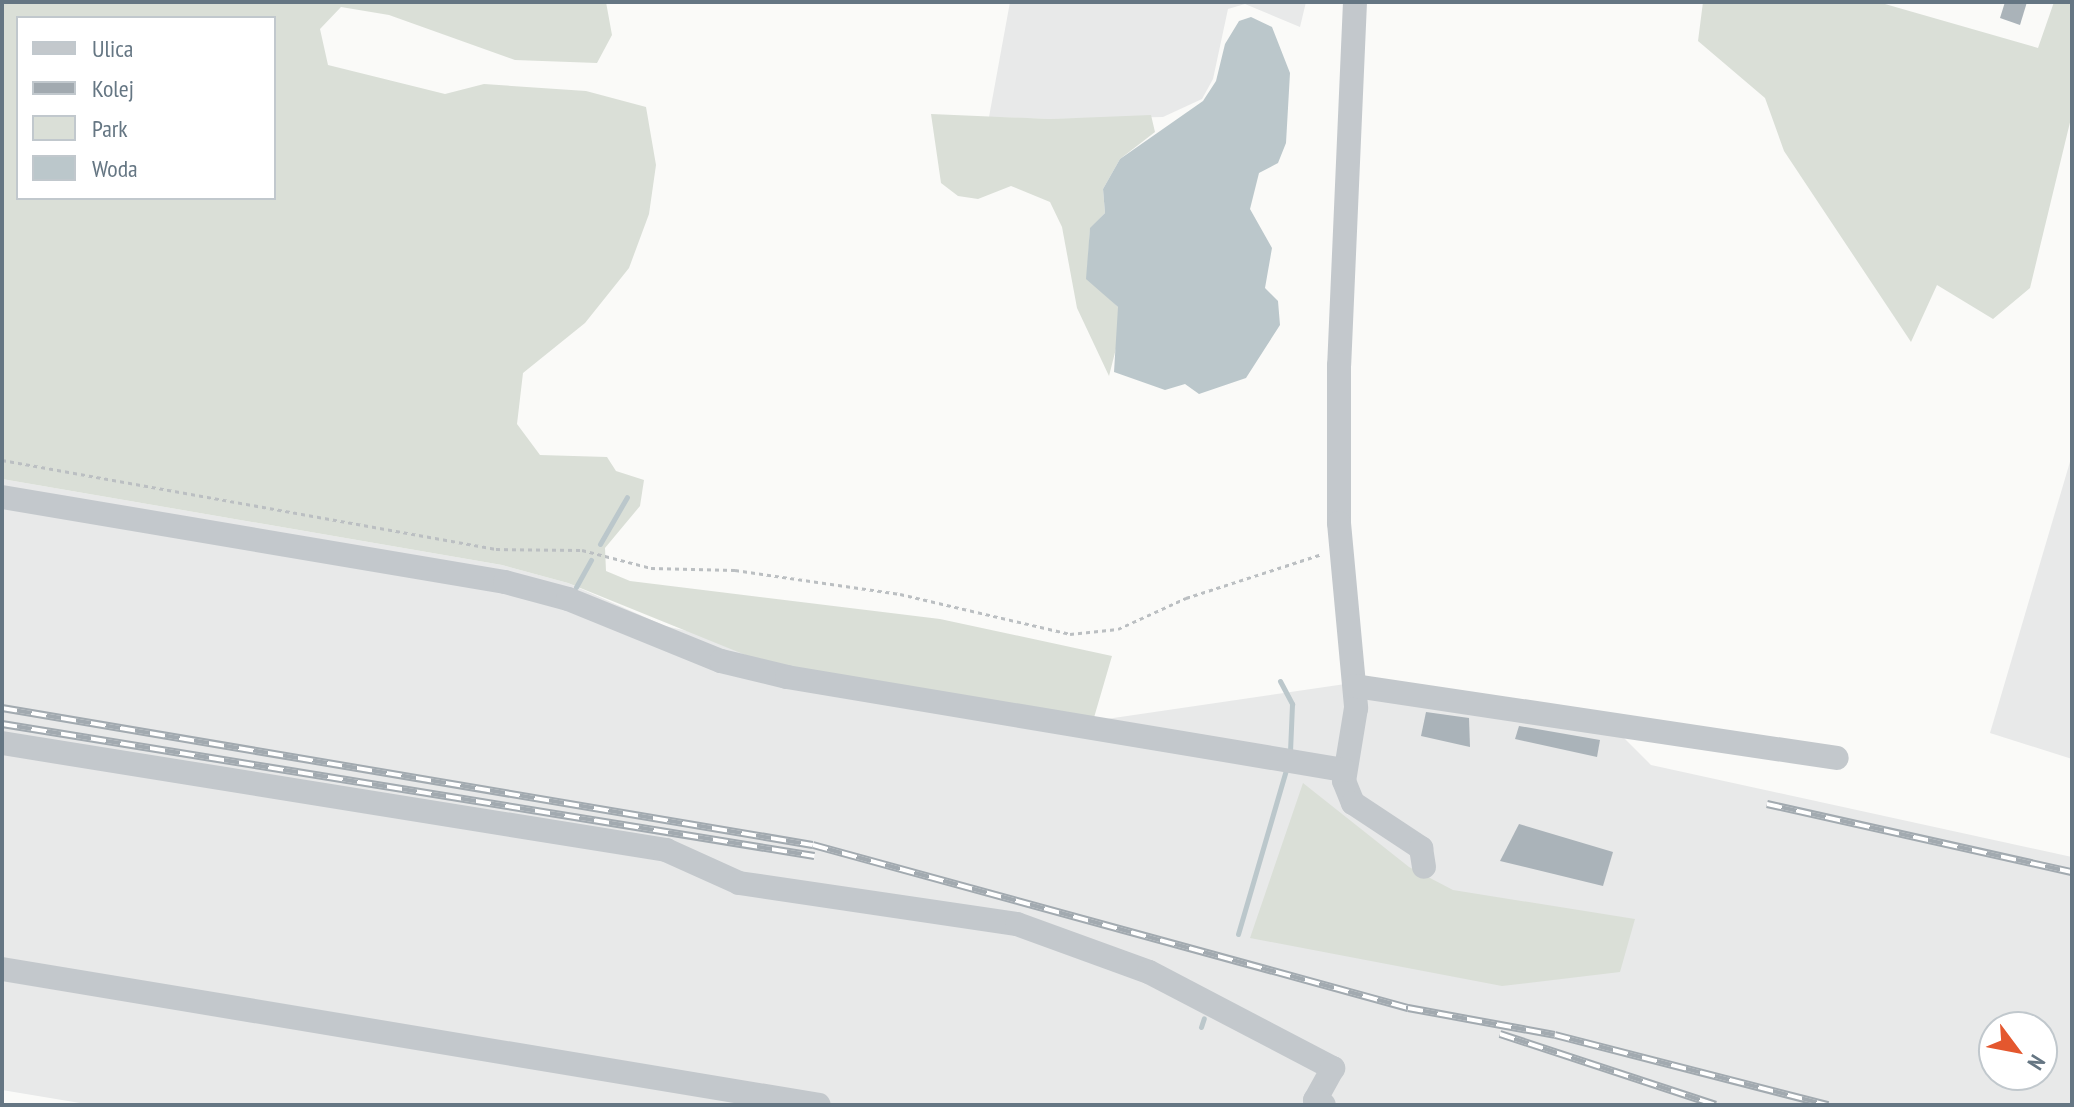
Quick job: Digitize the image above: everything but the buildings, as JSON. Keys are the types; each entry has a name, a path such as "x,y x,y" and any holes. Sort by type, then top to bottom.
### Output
{"lane":[{"path":"1355,2 1339,365 1341,550 1355,686 1344,770 1353,803 1410,838 1421,848 1424,867"},
{"path":"2,497 505,582 568,599 721,661 787,677 1344,770"},
{"path":"1355,686 1837,758"},
{"path":"2,743 666,850 739,883 1017,924 1161,978 1333,1068 1315,1100 1324,1105"},
{"path":"2,969 819,1105"}],"path":[{"path":"2,460 496,549 582,550 651,568 735,570 900,594 1070,634 1118,629 1186,598 1341,550"}],"shaded area":[{"path":"1010,2 1306,2 1300,27 1245,4 1228,9 1213,79 1202,99 1163,117 1051,119 989,117"},
{"path":"2072,455 2072,759 1990,733"},
{"path":"2,479 502,565 568,583 665,626 1093,721 1359,682 1603,717 1651,765 2072,857 2072,1105 92,1105 2,1090"}],"green space":[{"path":"2,2 606,2 612,35 597,63 515,60 389,15 341,7 320,29 328,65 445,94 484,84 586,91 646,107 656,165 649,214 629,268 585,323 523,373 517,424 540,455 607,457 616,471 644,480 640,506 605,548 606,571 630,581 940,619 1112,656 1093,721 768,664 568,583 502,565 2,479"},
{"path":"1703,2 1878,2 2038,48 2054,2 2072,2 2072,114 2030,288 1993,319 1937,285 1911,342 1784,151 1765,98 1698,41"},
{"path":"931,114 1051,119 1151,115 1155,132 1120,159 1103,189 1105,213 1090,229 1087,278 1118,307 1120,333 1109,376 1077,308 1062,227 1050,202 1011,186 978,199 958,196 941,183"},
{"path":"1303,783 1409,867 1453,890 1635,919 1620,972 1502,986 1250,938"}],"water":[{"path":"1251,17 1272,27 1290,73 1286,143 1278,163 1259,173 1250,209 1272,248 1265,288 1278,301 1280,325 1246,378 1199,394 1185,384 1165,390 1114,372 1118,307 1086,279 1090,228 1105,213 1103,189 1120,159 1203,101 1216,81 1225,44 1239,21"}],"waterway":[{"path":"600,544 627,497"},
{"path":"576,587 591,560"},
{"path":"1280,681 1292,704 1290,752"},
{"path":"1238,934 1287,766"},
{"path":"1201,1027 1204,1018"}],"railway":[{"path":"2,708 813,845 1408,1008 1555,1035 1828,1105"},
{"path":"2,724 814,856"},
{"path":"1767,804 2072,872"},
{"path":"1500,1034 1716,1105"}]}
